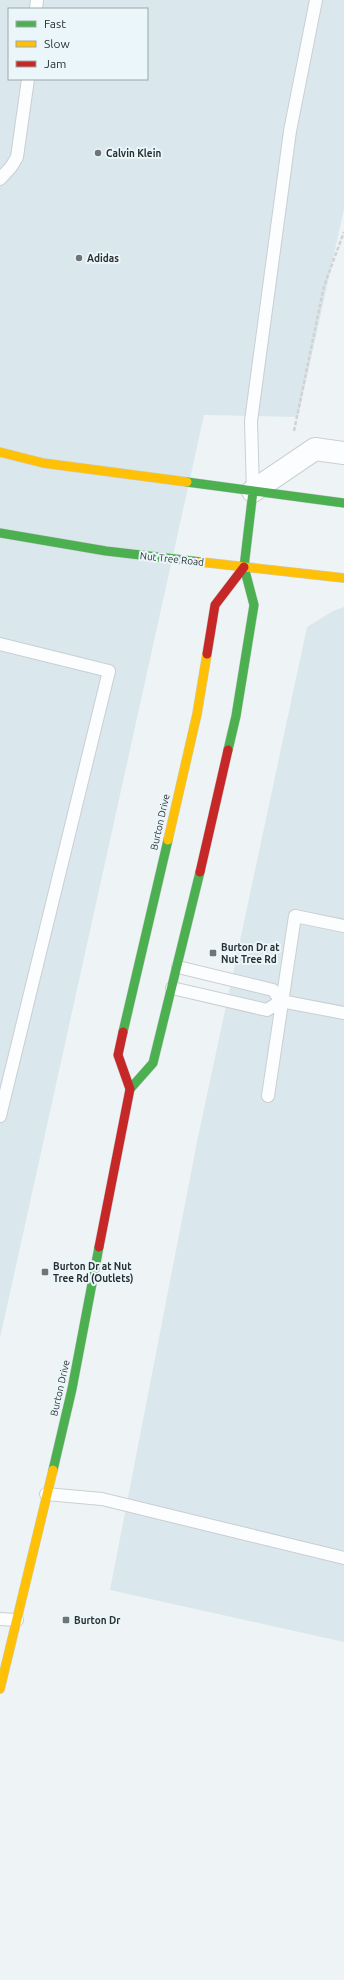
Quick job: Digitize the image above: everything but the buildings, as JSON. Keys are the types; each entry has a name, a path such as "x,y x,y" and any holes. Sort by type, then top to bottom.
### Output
{"street":[{"path":"130,1089 153,1063 178,967 236,716 254,605 244,567 253,491 315,449 344,453"},
{"path":"0,452 43,463 344,503"},
{"name":"Nut Tree Road","path":"0,533 106,551 344,578"},
{"name":"Burton Drive","path":"0,1689 72,1389 130,1089 118,1055 197,714 215,605 244,567"}],"lane":[{"path":"253,491 252,413 290,131 316,0"},
{"path":"0,179 11,167 17,157 28,80"},
{"path":"0,644 109,671 0,1116"},
{"path":"268,1096 281,1001 295,916 344,926"},
{"path":"178,967 273,990 281,1001 344,1013"},
{"path":"172,988 267,1010 281,1001"},
{"path":"46,1494 102,1499 344,1558"},
{"path":"0,1619 17,1620"}],"path":[{"path":"293,434 324,286 344,232"}],"shaded area":[{"path":"0,0 344,0 344,209 298,417 204,415 0,1338"},
{"path":"344,607 344,1642 110,1590 198,1137 307,627 333,611"}],"traffic: fast":[{"path":"187,482 344,503"},
{"path":"228,750 236,716 254,605 244,567 253,491"},
{"path":"0,533 106,551 201,562"},
{"path":"123,1032 168,840"},
{"path":"130,1089 153,1063 200,872"},
{"path":"53,1470 72,1389 99,1247"}],"traffic: slow":[{"path":"0,452 43,463 187,482"},
{"path":"201,562 344,578"},
{"path":"168,840 197,714 207,654"},
{"path":"0,1689 53,1470"}],"traffic: jam":[{"path":"207,654 215,605 244,567"},
{"path":"200,872 228,750"},
{"path":"99,1247 130,1089 118,1055 123,1032"}],"place":[{"name":"Calvin Klein","path":"98,153"},
{"name":"Adidas","path":"79,258"},
{"name":"Burton Dr at Nut Tree Rd","path":"213,953"},
{"name":"Burton Dr at Nut Tree Rd (Outlets)","path":"45,1272"},
{"name":"Burton Dr","path":"66,1620"}]}
